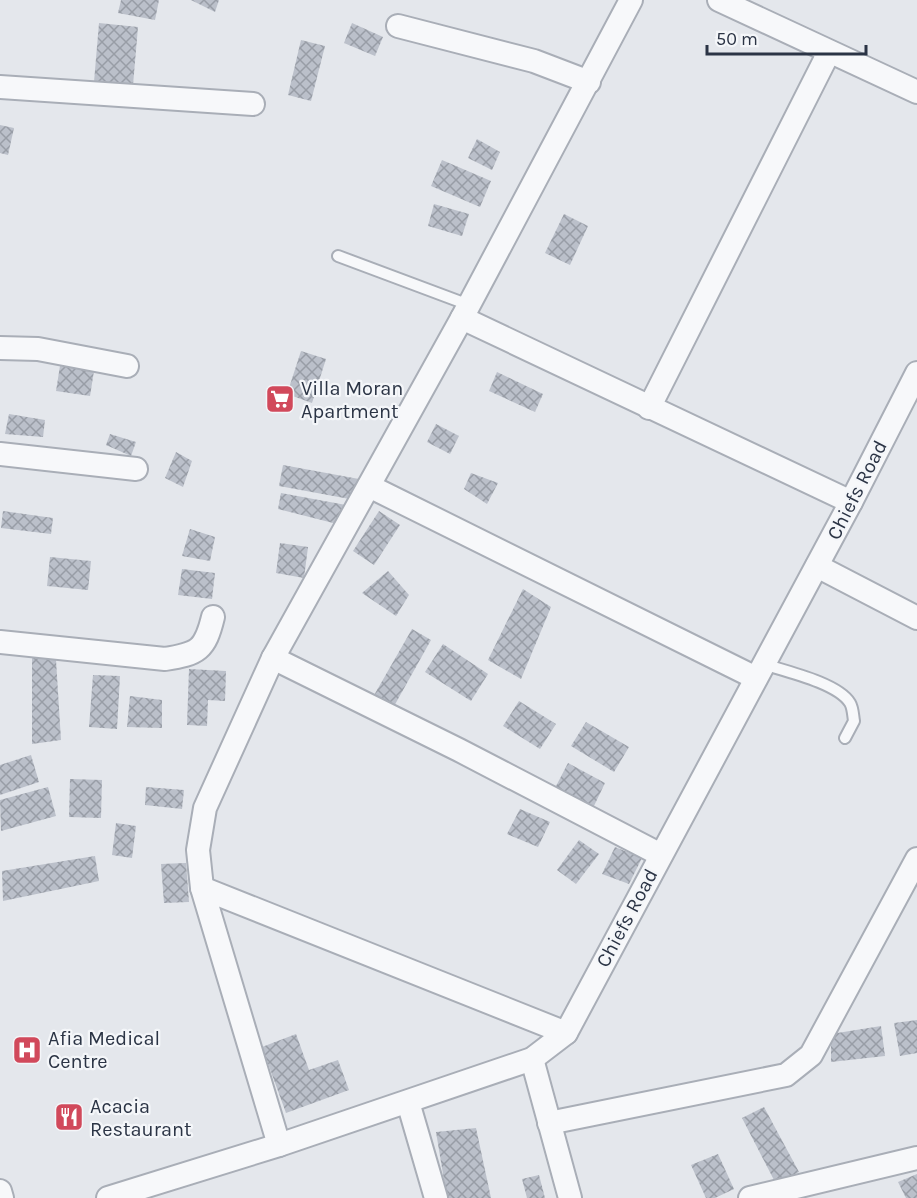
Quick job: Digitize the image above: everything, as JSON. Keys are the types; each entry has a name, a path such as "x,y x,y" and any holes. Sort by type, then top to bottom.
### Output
{"street":[{"path":"279,1145 202,888 198,850 205,808 273,657 465,311 630,0"},
{"path":"719,0 917,92"},
{"path":"398,26 534,61 588,82"},
{"path":"649,408 829,52"},
{"path":"0,87 253,104"},
{"path":"465,311 649,408 851,502"},
{"path":"0,348 38,349 127,366"},
{"name":"Chiefs Road","path":"108,1198 279,1145 532,1059 566,1032 817,566 917,373"},
{"path":"0,454 136,469"},
{"path":"369,486 760,671"},
{"path":"817,566 917,618"},
{"path":"0,642 165,658 185,656 199,650 207,640 213,617"},
{"path":"273,657 459,750 660,855"},
{"path":"549,1124 786,1075 800,1066 811,1055 917,859"},
{"path":"202,888 566,1032"},
{"path":"532,1059 570,1198"},
{"path":"408,1102 436,1198"},
{"path":"750,1198 917,1158"},
{"path":"0,1191 2,1198"}],"lane":[{"path":"338,256 465,311"},
{"path":"760,671 811,679 843,695 850,702 854,721 845,738"}],"building":[{"path":"121,0 159,0 155,20 118,13"},
{"path":"191,0 219,0 215,12"},
{"path":"99,23 138,27 133,85 94,82"},
{"path":"352,23 383,37 375,56 344,43"},
{"path":"301,40 325,46 311,101 288,95"},
{"path":"0,125 14,128 8,155 0,153"},
{"path":"477,139 500,152 492,170 468,158"},
{"path":"442,160 491,181 480,207 431,186"},
{"path":"434,204 469,214 462,236 428,226"},
{"path":"564,214 588,226 570,265 545,253"},
{"path":"301,351 326,359 312,403 287,394"},
{"path":"60,366 94,371 90,396 56,391"},
{"path":"497,372 543,394 535,412 489,391"},
{"path":"9,414 45,420 43,437 5,434"},
{"path":"436,424 459,436 450,454 427,442"},
{"path":"110,434 136,442 131,456 106,445"},
{"path":"176,452 192,461 183,487 165,478"},
{"path":"283,465 359,479 355,500 279,486"},
{"path":"471,473 498,483 487,504 464,489"},
{"path":"281,493 346,505 341,525 278,509"},
{"path":"3,511 53,518 51,534 1,528"},
{"path":"379,511 400,525 374,565 353,551"},
{"path":"190,529 215,537 210,561 182,556"},
{"path":"280,543 308,547 304,578 276,573"},
{"path":"50,557 91,561 88,590 47,586"},
{"path":"182,569 215,573 212,599 178,595"},
{"path":"388,571 409,595 396,616 362,593"},
{"path":"523,589 551,607 521,679 488,660"},
{"path":"412,629 431,640 393,708 373,697"},
{"path":"443,644 488,674 471,701 425,672"},
{"path":"32,654 56,660 61,740 32,744"},
{"path":"189,669 226,671 225,701 208,700 207,726 187,725"},
{"path":"93,675 120,676 117,729 89,727"},
{"path":"130,696 162,700 162,728 127,727"},
{"path":"519,701 556,724 540,749 503,726"},
{"path":"586,722 629,747 614,772 571,746"},
{"path":"31,755 39,782 0,795 0,765"},
{"path":"568,763 605,783 593,808 555,788"},
{"path":"70,779 102,780 101,818 69,817"},
{"path":"48,787 56,816 1,831 0,800"},
{"path":"146,787 184,790 182,809 145,805"},
{"path":"520,809 550,822 538,847 507,834"},
{"path":"116,823 136,826 132,858 112,855"},
{"path":"579,840 599,854 576,884 557,870"},
{"path":"615,847 642,858 629,884 602,874"},
{"path":"95,856 99,881 3,901 2,871"},
{"path":"186,863 189,902 164,903 161,864"},
{"path":"917,1020 917,1053 900,1056 894,1023"},
{"path":"881,1026 885,1056 831,1062 831,1034"},
{"path":"296,1034 309,1070 338,1060 349,1090 286,1113 262,1047"},
{"path":"764,1107 799,1172 776,1184 742,1118"},
{"path":"476,1128 491,1198 447,1198 436,1132"},
{"path":"718,1154 734,1189 715,1198 706,1198 691,1165"},
{"path":"917,1174 917,1198 906,1198 898,1182"},
{"path":"539,1175 545,1198 527,1198 522,1179"}],"place":[{"name":"Villa Moran Apartment","path":"280,399"},
{"name":"Afia Medical Centre","path":"27,1050"},
{"name":"Acacia Restaurant","path":"69,1117"}]}
